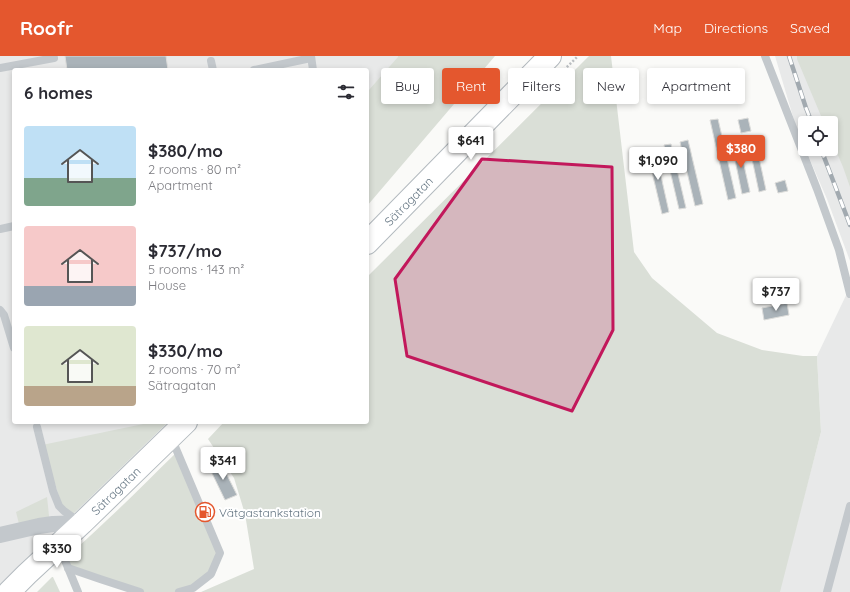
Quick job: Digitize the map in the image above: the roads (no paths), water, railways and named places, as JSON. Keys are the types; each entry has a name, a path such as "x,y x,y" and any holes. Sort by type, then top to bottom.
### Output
{"street":[{"name":"Sätragatan","path":"369,241 550,56"},
{"name":"Sätragatan","path":"9,592 82,524 178,429"},
{"path":"0,535 45,526 82,524"}],"lane":[{"path":"765,56 839,250 850,294"},
{"path":"263,68 311,57 313,68"},
{"path":"0,68 54,58"},
{"path":"211,61 213,68"},
{"path":"0,229 12,226"},
{"path":"0,310 4,315 12,341"},
{"path":"37,427 53,491 59,506 82,524"},
{"path":"178,429 220,553 212,574 193,588 179,592"},
{"path":"827,592 850,506"},
{"path":"58,545 78,592"},
{"path":"68,568 140,592"}],"railway":[{"path":"789,56 809,116"},
{"path":"824,156 850,225"}],"place":[{"name":"Vätgastankstation","path":"205,512"}]}
